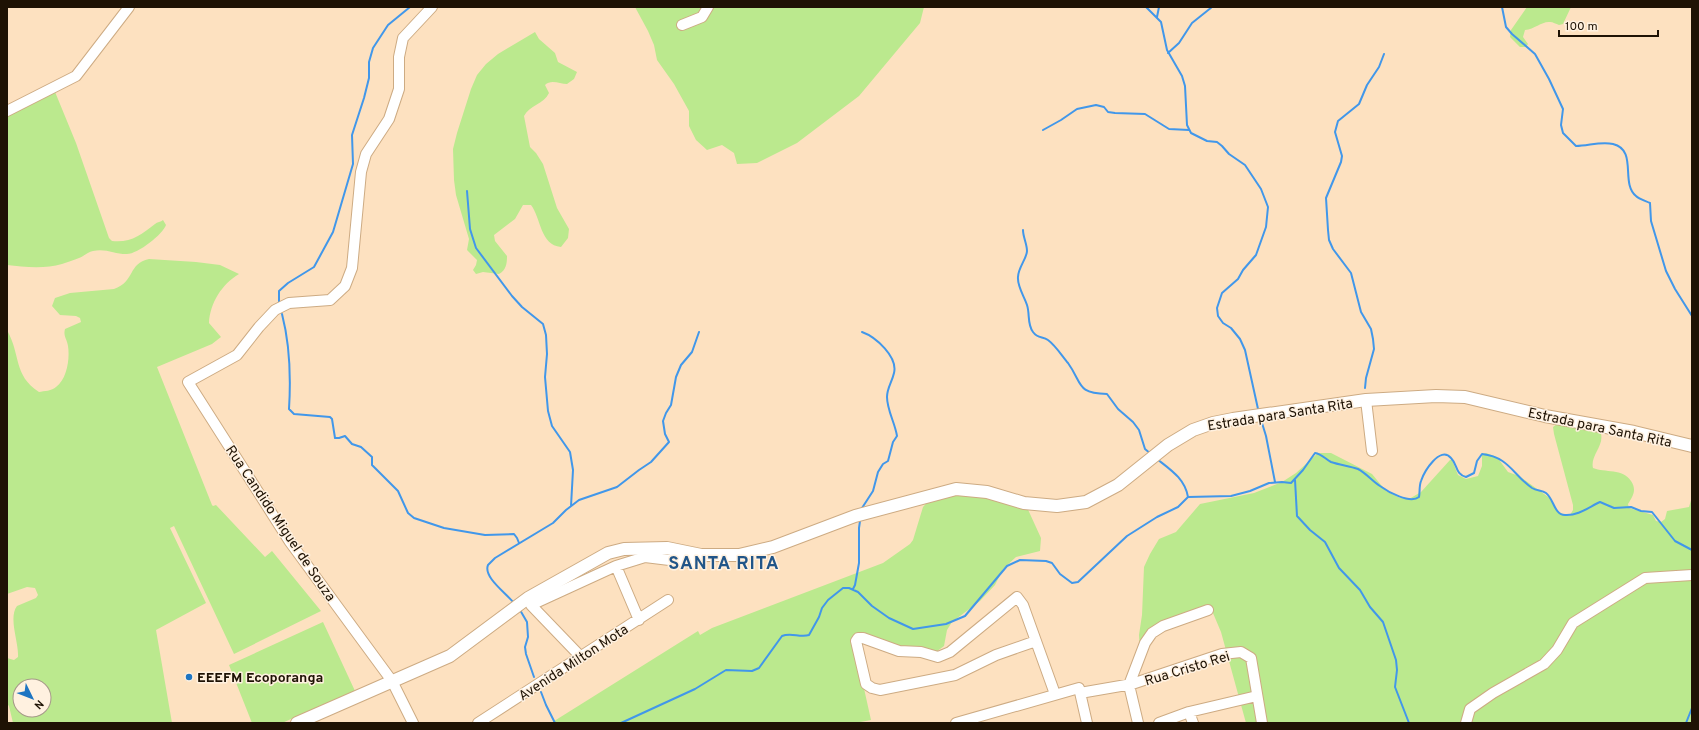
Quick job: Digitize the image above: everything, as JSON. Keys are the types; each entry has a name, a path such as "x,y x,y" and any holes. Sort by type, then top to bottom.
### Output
{"main road":[{"name":"Estrada para Santa Rita","path":"297,723 312,719 392,681 450,656 529,601 608,553 624,549 667,548 701,555 739,555 774,547 855,516 956,489 987,492 1024,503 1057,506 1086,502 1118,485 1168,445 1193,430 1213,423 1233,419 1366,400 1436,396 1465,397 1545,416 1634,432 1692,446"}],"street":[{"path":"7,111 76,76 129,7"},
{"name":"Rua Candido Miguel de Souza","path":"413,723 392,681 290,542 188,382 237,355 259,327 275,310 289,304 330,300 345,286 352,268 361,172 366,154 389,119 399,89 399,57 403,38 432,7"},
{"path":"682,25 702,17 708,7"},
{"path":"1366,400 1372,451"},
{"path":"581,657 529,601 616,566 645,557 694,563 701,555"},
{"path":"616,566 639,620"},
{"path":"1466,723 1470,709 1493,693 1544,664 1557,650 1573,623 1645,578 1692,575"},
{"path":"1036,641 996,655 955,675 880,690 872,688 866,684 856,641 858,638 863,638 899,651 921,652 938,657 950,652 1018,597 1023,605 1036,641 1055,694"},
{"name":"Avenida Milton Mota","path":"478,723 668,600"},
{"path":"1138,723 1129,685 1145,643 1152,633 1163,626 1208,610"},
{"name":"Rua Cristo Rei","path":"956,723 971,721 1055,694 1129,685 1222,654 1241,652 1250,658 1262,723"},
{"path":"1079,691 1087,723"},
{"path":"1159,723 1189,712 1257,696"},
{"path":"1189,712 1193,723"}],"green space":[{"path":"635,7 924,7 920,23 859,96 797,143 757,163 737,164 734,153 722,145 707,150 696,140 689,126 689,111 674,84 657,60 654,45"},
{"path":"1527,7 1571,7 1563,24 1559,25 1552,22 1547,22 1525,30 1523,37 1528,44 1526,47 1520,47 1510,37 1511,30"},
{"path":"535,32 539,39 555,53 558,62 577,72 574,79 567,84 553,82 547,83 545,85 549,93 547,97 530,109 524,116 530,147 543,164 557,208 569,229 568,238 561,247 554,245 545,236 531,205 523,205 515,219 494,235 495,241 507,256 505,269 499,274 483,272 476,274 473,270 477,260 467,250 469,239 456,195 453,149 471,89 477,75 486,64 498,54"},
{"path":"53,87 76,143 109,238 112,241 125,241 140,235 156,223 163,220 166,225 155,238 143,248 126,254 97,250 89,252 71,261 49,267 7,265 7,113"},
{"path":"149,259 196,262 220,265 239,274 222,289 214,301 212,308 209,323 221,337 212,344 157,367 212,505 216,505 265,557 272,551 321,611 234,654 174,526 170,528 206,603 156,630 172,723 13,723 9,706 7,704 7,658 14,660 18,657 14,611 17,606 36,598 38,595 35,588 27,587 7,594 7,330 18,364 25,379 39,392 48,391 56,387 63,379 68,363 69,351 64,334 65,329 81,322 80,318 76,316 60,315 52,306 55,298 70,293 114,289 121,286 125,282 138,264"},
{"path":"1557,424 1594,431 1601,434 1601,443 1593,459 1593,468 1619,472 1628,477 1634,487 1633,496 1628,504 1629,508 1653,515 1656,521 1661,522 1665,519 1667,511 1689,507 1692,497 1692,723 1246,723 1221,632 1210,606 1158,633 1140,651 1139,635 1142,615 1144,567 1159,539 1176,532 1200,504 1254,493 1282,482 1296,473 1318,453 1331,453 1372,474 1386,491 1400,498 1409,499 1421,492 1450,460 1452,460 1458,475 1466,479 1478,476 1482,466 1482,454 1486,453 1497,457 1508,472 1519,476 1551,499 1557,511 1566,516 1570,515 1573,510 1573,505 1554,434 1553,427"},
{"path":"956,492 1025,503 1041,538 1040,551 1016,557 1003,569 995,585 980,601 952,622 947,630 944,646 936,652 925,653 859,636 861,675 871,720 855,723 551,723 698,631 700,635 712,628 883,563 910,544 913,540 923,507 931,498"},
{"path":"323,622 355,691 282,723 252,723 229,665"}],"waterway":[{"path":"279,302 279,291 288,283 314,267 333,232 353,164 352,135 369,78 369,62 373,48 388,25 410,7"},
{"path":"1146,7 1161,22 1167,50 1182,76 1185,86 1187,125 1191,133 1207,141 1217,142 1229,154 1245,165 1261,189 1268,207 1266,227 1256,255 1243,270 1238,279 1222,293 1217,308 1218,316 1223,323 1231,328 1240,339 1245,350 1258,409"},
{"path":"1157,17 1159,7"},
{"path":"1168,53 1179,43 1192,23 1212,7"},
{"path":"1502,7 1506,27 1535,54 1549,79 1563,109 1561,125 1563,133 1576,146 1608,143 1621,147 1625,153 1631,190 1637,197 1650,203 1651,221 1666,271 1675,289 1692,316"},
{"path":"1365,388 1366,378 1374,349 1371,329 1361,312 1351,273 1333,249 1329,240 1326,198 1341,162 1342,156 1335,132 1338,121 1359,104 1367,85 1379,67 1384,54"},
{"path":"1043,130 1077,109 1096,105 1104,107 1108,112 1145,114 1169,129 1189,130"},
{"path":"467,191 470,229 476,248 512,296 522,307 543,324 546,335 547,354 545,377 548,411 552,426 570,452 573,470 571,506"},
{"path":"1023,230 1027,251 1026,257 1019,270 1018,280 1027,305 1031,329 1037,336 1046,339 1054,345 1085,389 1090,392 1107,394 1118,409 1133,422 1139,430 1145,449 1151,454"},
{"path":"282,314 287,337 289,361 289,409 294,414 330,417 332,419 335,438 345,436 352,444 361,447 372,457 372,465 398,491 408,513 414,518 444,528 485,535 514,534 519,543"},
{"path":"513,602 492,580 487,570 488,565 495,558 553,523 579,500 617,487 651,462 669,442 665,434 663,421 671,405 676,377 681,365 692,352 699,332"},
{"path":"862,332 873,338 885,348 893,361 894,373 887,397 888,407 897,436 893,442 888,461 883,464 878,472 873,491 862,508"},
{"path":"1262,423 1275,482"},
{"path":"621,723 695,689 726,670 752,671 759,668 782,636 809,635 819,617 822,608 828,600 843,588 849,588 858,592 872,606 889,618 913,629 946,624 965,616 1007,566 1020,560 1046,561 1052,563 1060,574 1072,583 1078,582 1127,536 1157,517 1178,507 1188,497 1231,496 1250,491 1269,483 1291,483 1303,470 1315,453 1322,455 1331,462 1358,469 1388,491 1410,499 1419,497 1420,485 1423,477 1429,466 1437,457 1447,455 1453,461 1458,472 1462,476 1466,477 1474,473 1477,461 1482,454 1491,456 1505,463 1532,488 1546,493 1551,499 1556,510 1561,514 1574,514 1600,502 1614,508 1631,507 1641,511 1652,512 1675,541 1692,550"},
{"path":"1157,459 1181,480 1188,497"},
{"path":"1295,480 1297,516 1310,530 1325,542 1339,568 1360,590 1370,607 1383,622 1396,660 1397,670 1395,687 1409,723"},
{"path":"853,589 859,563 860,521"},
{"path":"520,610 527,622 528,637 525,647 534,677"},
{"path":"541,692 555,723"},
{"path":"1686,723 1692,708"}],"place":[{"name":"EEEFM Ecoporanga","path":"189,677"}],"district":[{"name":"SANTA RITA","path":"724,563"}]}
